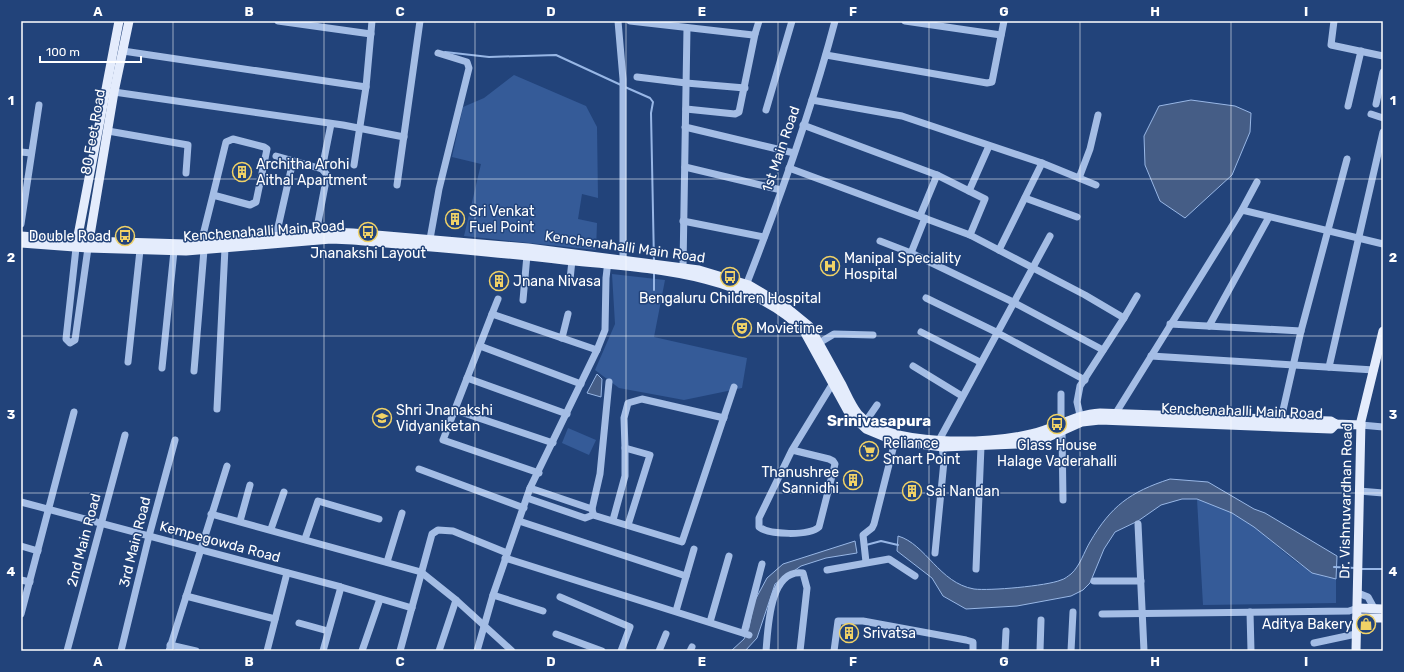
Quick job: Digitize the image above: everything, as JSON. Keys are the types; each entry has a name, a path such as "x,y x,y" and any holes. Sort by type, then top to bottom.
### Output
{"main road":[{"name":"80 Feet Road","path":"76,244 119,21"},
{"name":"80 Feet Road","path":"88,245 114,92 129,21"},
{"name":"Kenchenahalli Main Road","path":"21,236 76,244 140,250 174,251 202,246 276,236 354,232 430,239 608,261 698,276 745,288 796,323 807,337 849,413 857,422 872,433 895,441 939,444 981,446 1019,444 1044,439 1061,427 1080,415 1114,417 1331,429 1336,424 1331,422 1281,419 1114,417 1082,422 1061,427 1042,432 1018,437 939,444 898,435 866,421 851,403 809,326 800,317 745,288 699,270 623,259 608,261 572,260 331,239 225,248 202,246 186,244 88,245"},
{"name":"Kenchenahalli Main Road","path":"21,244 76,244"},
{"name":"Dr. Vishnuvardhan Road","path":"1356,651 1354,612 1358,593 1361,426 1374,370 1381,351 1383,331"},
{"path":"1336,424 1361,426"},
{"path":"1354,612 1379,608"},
{"path":"1354,612 1383,618"}],"street":[{"path":"278,21 371,34"},
{"path":"354,165 366,87 372,21"},
{"path":"397,185 420,21"},
{"path":"618,21 623,79 623,259"},
{"path":"630,21 756,34"},
{"path":"686,109 735,114 739,112 759,21"},
{"path":"766,110 792,21"},
{"name":"1st Main Road","path":"745,288 812,100 835,21"},
{"path":"906,21 1001,35"},
{"path":"826,55 988,83 992,82 994,78 1004,21"},
{"path":"1334,21 1330,44 1383,56"},
{"path":"683,267 687,28"},
{"path":"123,51 366,87"},
{"path":"1348,106 1360,51"},
{"path":"430,239 439,189 469,68 467,62 438,53"},
{"path":"1376,104 1383,72"},
{"path":"637,77 686,84 745,88"},
{"path":"114,92 359,128 404,137"},
{"path":"812,100 902,116 1042,163 1096,185"},
{"path":"21,224 23,191 39,105"},
{"path":"1371,114 1383,118"},
{"path":"1078,178 1090,149 1098,115"},
{"path":"322,169 331,124"},
{"path":"803,125 937,175 985,199 970,236"},
{"path":"686,127 794,153"},
{"path":"108,131 188,144 186,173"},
{"path":"1329,367 1383,132"},
{"path":"194,371 202,246 213,195 226,142 229,139 233,139 264,146 267,149 257,195 253,204 213,195"},
{"path":"968,191 989,146"},
{"path":"21,152 31,153"},
{"path":"276,156 322,169 327,175 316,233"},
{"path":"1281,419 1326,231 1347,159"},
{"path":"276,236 293,161"},
{"path":"999,250 1042,163"},
{"path":"685,167 781,190"},
{"path":"789,168 923,217 970,236 1085,295 1124,318"},
{"path":"911,253 937,175"},
{"path":"1114,417 1170,324 1242,210 1257,182"},
{"path":"1025,198 1077,218"},
{"path":"1242,210 1383,244"},
{"path":"1208,326 1270,217"},
{"path":"683,221 764,237"},
{"path":"935,553 944,461 939,444 962,396 996,332 1050,236"},
{"path":"880,241 911,253 1013,302 1103,350"},
{"path":"76,244 66,339 70,343 75,340 88,245"},
{"path":"217,409 225,248"},
{"path":"128,362 140,250"},
{"path":"162,368 174,251"},
{"path":"523,300 527,255"},
{"path":"570,280 572,260"},
{"path":"477,651 506,555 530,488 539,473 605,330 608,261"},
{"path":"1080,415 1077,402 1080,386 1137,296"},
{"path":"926,298 996,332 1085,380"},
{"path":"498,300 443,440 539,473"},
{"path":"492,314 597,350"},
{"path":"562,338 568,314"},
{"path":"1170,324 1301,331"},
{"path":"921,332 980,362"},
{"path":"819,343 834,334 873,335"},
{"path":"480,346 581,384"},
{"path":"1151,356 1374,370"},
{"path":"913,366 962,396"},
{"path":"467,378 567,414"},
{"path":"527,498 585,518 593,512 600,474 609,382"},
{"path":"792,450 833,461 835,464 819,527 807,532 785,533 763,530 759,527 758,518 792,450 833,383"},
{"path":"530,488 613,520 682,542 734,387"},
{"path":"1061,394 1063,500"},
{"path":"613,520 625,476 624,418 628,403 642,399 724,418"},
{"path":"866,421 877,405"},
{"path":"455,410 553,443"},
{"path":"21,614 74,412"},
{"path":"1361,426 1383,427"},
{"name":"2nd Main Road","path":"67,651 102,524 124,435"},
{"name":"3rd Main Road","path":"122,651 149,536 175,440"},
{"path":"866,562 862,540 863,535 872,528 874,524 895,441"},
{"path":"976,569 981,446"},
{"path":"625,448 650,455 628,525"},
{"path":"196,651 170,648 199,550 227,466"},
{"path":"419,469 524,508"},
{"path":"240,521 250,485"},
{"path":"1359,491 1383,493"},
{"path":"272,530 284,492"},
{"path":"305,539 318,501 379,519"},
{"name":"Kempegowda Road","path":"21,502 341,587 412,608"},
{"path":"211,514 421,572 456,600 512,651"},
{"path":"387,562 402,514"},
{"path":"519,521 686,576"},
{"path":"1138,524 1144,651"},
{"path":"400,651 432,534 438,530 453,530 506,555 676,612 747,634 762,564"},
{"path":"21,546 38,551"},
{"path":"676,612 694,549"},
{"path":"710,622 729,556"},
{"path":"827,570 889,559 915,576"},
{"path":"267,651 287,573"},
{"path":"766,651 771,608 776,589 787,578 798,573 803,574 807,588 800,651"},
{"path":"21,580 30,582"},
{"path":"1094,581 1140,581"},
{"path":"323,651 341,587"},
{"path":"1358,593 1368,597 1379,608"},
{"path":"493,595 543,610"},
{"path":"186,596 275,619"},
{"path":"560,597 630,627 621,651"},
{"path":"362,651 380,599"},
{"path":"439,651 456,600"},
{"path":"1071,651 1073,612"},
{"path":"1250,612 1251,651"},
{"path":"1102,614 1354,612"},
{"path":"1040,651 1041,620"},
{"path":"834,651 838,621 863,621 973,642 973,651"},
{"path":"299,623 328,631"},
{"path":"1005,651 1006,631"},
{"path":"556,634 602,651"},
{"path":"659,651 666,634"},
{"path":"1314,643 1356,634"}],"shaded area":[{"path":"514,75 586,106 597,127 598,198 582,194 578,219 597,223 596,250 464,236 481,164 452,157 463,107 484,98"},
{"path":"1191,100 1235,106 1251,113 1250,132 1232,175 1185,218 1160,201 1145,165 1144,136 1159,106"},
{"path":"612,274 665,280 654,337 747,358 742,388 684,400 619,388 595,370 615,324"},
{"path":"597,374 602,379 601,397 587,393"},
{"path":"568,428 596,440 589,455 562,443"},
{"path":"1170,479 1208,482 1254,509 1265,513 1337,556 1336,579 1312,573 1254,527 1232,513 1197,499 1182,499 1161,505 1138,521 1115,532 1104,549 1090,583 1083,590 1071,596 1017,606 966,609 943,596 932,578 897,551 898,536 908,540 917,547 951,579 974,589 1018,588 1062,580 1074,571 1098,529 1114,510 1133,495"},
{"path":"1197,499 1220,507 1241,518 1292,559 1312,572 1336,579 1336,603 1203,605"},
{"path":"855,541 857,553 826,558 801,566 775,584 757,638 745,651 731,651 744,639 749,628 754,602 767,578 783,564"}],"waterway":[{"path":"445,52 489,57 556,55 621,85"},
{"path":"625,87 650,98 653,102 651,113 654,262"},
{"path":"654,273 654,290"},
{"path":"866,545 881,541 898,545"},
{"path":"1334,567 1356,568"},
{"path":"1360,569 1383,569"}],"place":[{"name":"Architha Arohi Aithal Apartment","path":"242,172"},
{"name":"Sri Venkat Fuel Point","path":"455,219"},
{"name":"Jnanakshi Layout","path":"368,232"},
{"name":"Double Road","path":"125,236"},
{"name":"Manipal Speciality Hospital","path":"830,266"},
{"name":"Bengaluru Children Hospital","path":"730,277"},
{"name":"Jnana Nivasa","path":"499,281"},
{"name":"Movietime","path":"742,328"},
{"name":"Shri Jnanakshi Vidyaniketan","path":"382,418"},
{"name":"Glass House Halage Vaderahalli","path":"1057,424"},
{"name":"Reliance Smart Point","path":"869,451"},
{"name":"Thanushree Sannidhi","path":"853,480"},
{"name":"Sai Nandan","path":"912,491"},
{"name":"Aditya Bakery","path":"1366,624"},
{"name":"Srivatsa","path":"849,633"}],"district":[{"name":"Srinivasapura","path":"879,421"}]}
